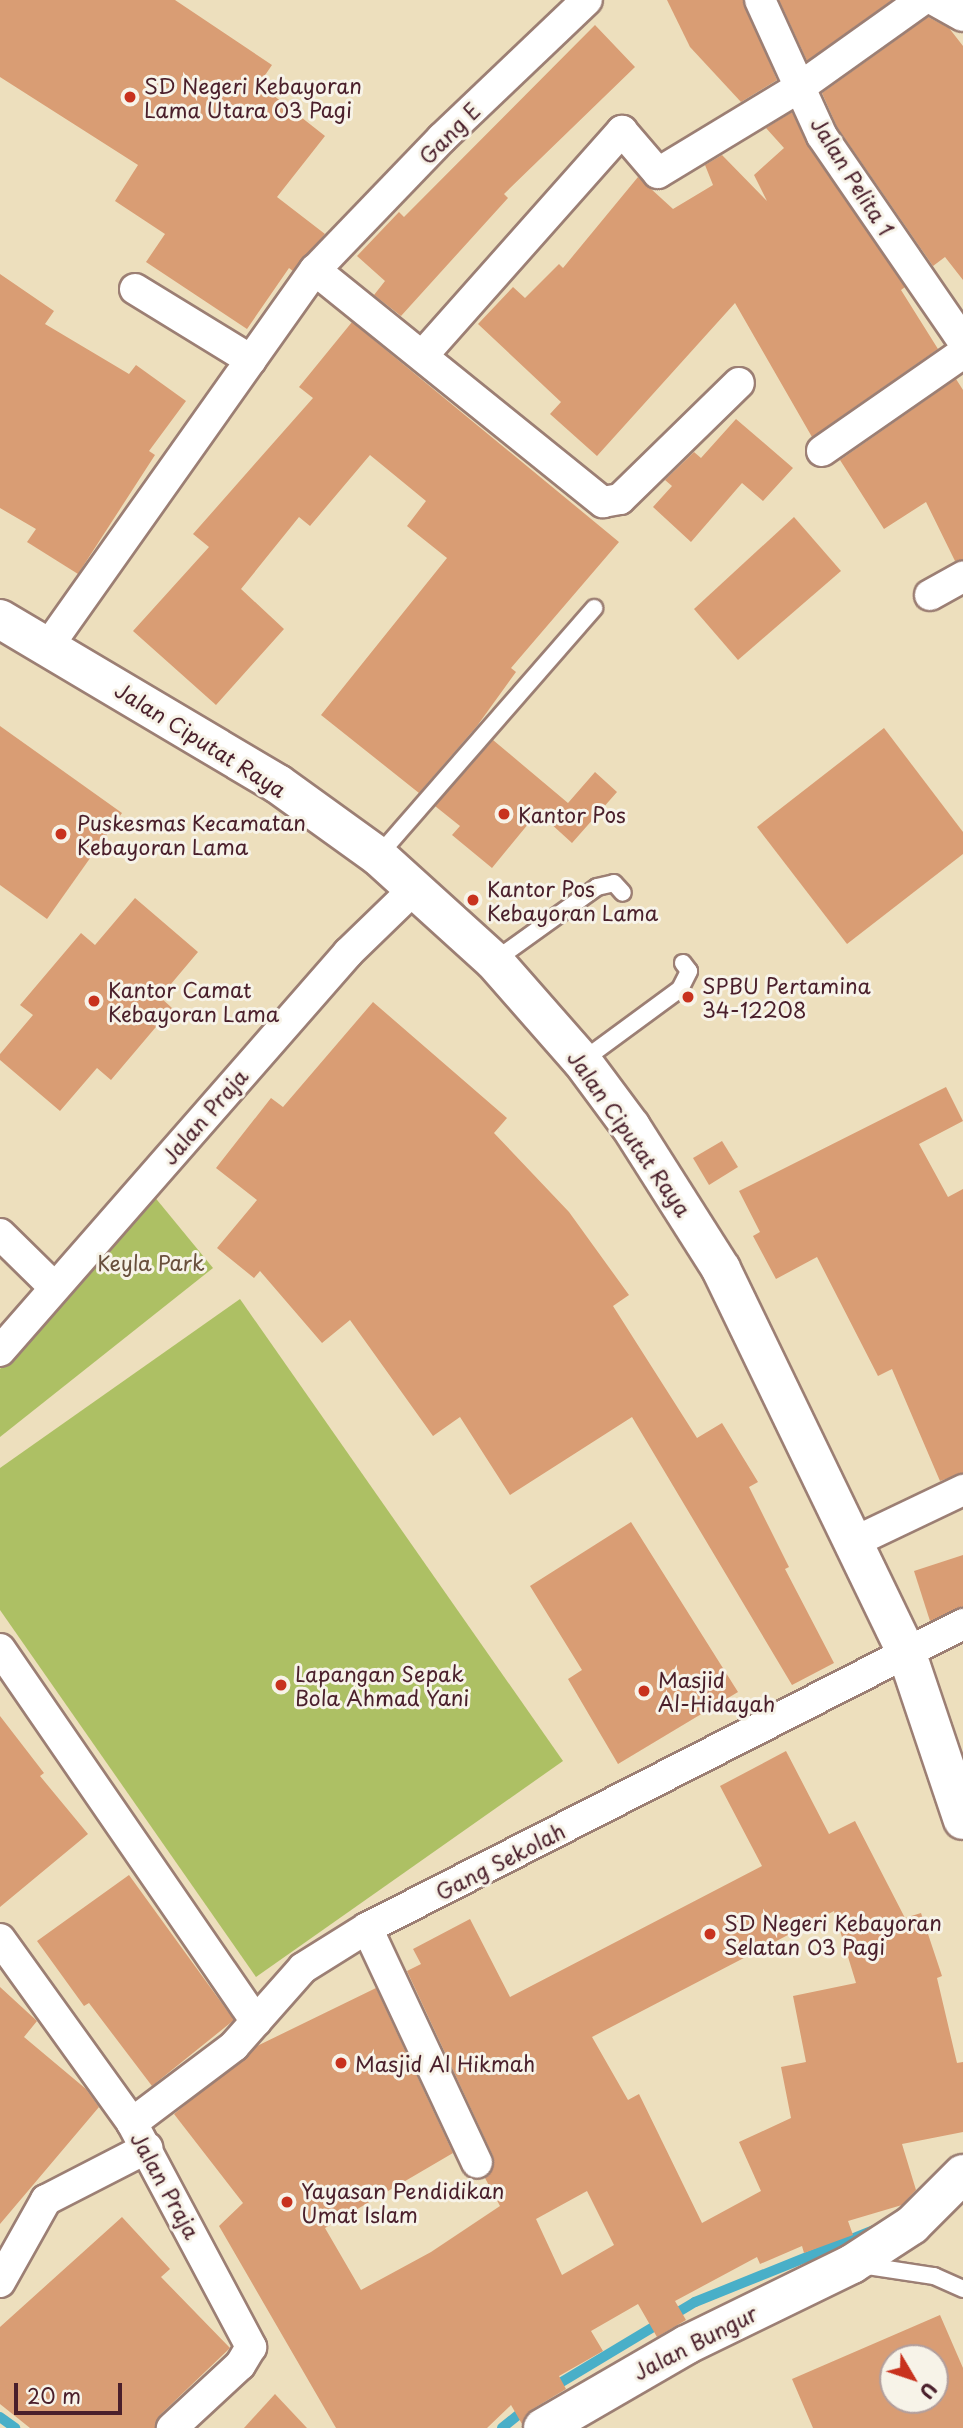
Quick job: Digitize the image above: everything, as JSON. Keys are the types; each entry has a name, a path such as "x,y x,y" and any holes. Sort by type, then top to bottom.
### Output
{"main road":[{"name":"Jalan Ciputat Raya","path":"0,619 49,645 278,784 378,856 494,961 582,1060 631,1127 721,1269 907,1654 962,1810"},
{"name":"Jalan Bungur","path":"543,2428 674,2351 852,2264 912,2225 963,2174"}],"street":[{"name":"Gang E","path":"315,270 442,138 587,0"},
{"name":"Jalan Pelita 1","path":"760,0 822,136 963,341"},
{"path":"423,355 622,131 657,173 800,87 922,0"},
{"path":"934,0 961,17"},
{"path":"49,645 315,270 423,355 594,498 611,503 739,383"},
{"path":"135,289 251,360"},
{"path":"822,451 963,353"},
{"path":"930,595 963,577"},
{"name":"Jalan Praja","path":"0,1351 348,953 415,888"},
{"path":"0,1234 54,1287"},
{"path":"854,1542 963,1490"},
{"name":"Gang Sekolah","path":"0,2282 46,2200 140,2135 234,2046 256,2022 276,1993 303,1968 367,1928 963,1624"},
{"path":"0,1649 256,2022"},
{"path":"367,1928 477,2163"},
{"name":"Jalan Praja","path":"0,1939 140,2135 251,2347 240,2365 172,2428"}],"lane":[{"path":"378,856 594,608"},
{"path":"494,961 597,887 614,883 624,893"},
{"path":"582,1060 680,989 689,971 683,963"},
{"path":"852,2264 934,2276 963,2289"}],"green space":[{"name":"Keyla Park","path":"153,1195 213,1268 0,1437 0,1369"},
{"name":"Lapangan Sepak Bola Ahmad Yani","path":"240,1299 563,1761 256,1977 0,1610 0,1468"}],"building":[{"name":"SD Negeri Kebayoran Lama Utara 03 Pagi","path":"0,0 175,0 272,65 259,84 325,136 277,197 325,234 293,271 289,268 247,329 146,262 165,234 115,201 138,165 0,77"},
{"path":"667,0 743,0 777,80 741,102 690,47"},
{"path":"779,0 892,0 807,61"},
{"path":"928,17 949,28 963,46 963,280 945,257 933,266 837,127 822,93"},
{"path":"595,25 635,67 504,194 508,198 401,316 374,295 385,281 357,256 399,212 404,217"},
{"path":"792,112 808,146 905,287 901,290 938,349 812,437 735,303 597,456 550,414 561,402 478,324 513,287 525,298 559,264 563,268 638,177 673,209 713,185 705,165 722,155 767,201 754,175 784,148 766,128"},
{"path":"0,274 54,311 45,324 129,374 136,365 186,401 149,451 155,455 78,574 27,542 36,529 0,508"},
{"path":"352,322 619,542 511,668 516,672 477,726 419,793 321,715 447,558 407,526 426,501 370,455 310,526 299,517 241,589 284,629 216,705 133,631 209,547 193,534 313,398 299,387"},
{"path":"956,379 963,390 963,560 955,561 926,502 884,529 840,460"},
{"path":"736,419 793,468 763,501 742,483 691,542 653,507 672,486 665,480 694,452 701,458"},
{"path":"794,517 841,571 738,660 694,609"},
{"name":"Puskesmas Kecamatan Kebayoran Lama","path":"0,726 122,813 47,919 0,885"},
{"path":"884,728 963,832 963,854 847,944 757,827"},
{"path":"493,740 568,803 595,772 617,792 572,843 538,812 492,868 452,835 460,826 435,806"},
{"name":"Kantor Camat Kebayoran Lama","path":"135,898 198,952 160,997 172,1008 111,1080 97,1068 60,1111 0,1060 0,1054 33,1015 20,1005 81,933 95,945"},
{"path":"373,1002 507,1118 494,1133 569,1212 629,1295 613,1306 697,1438 722,1423 758,1482 749,1487 789,1567 785,1569 834,1663 792,1685 632,1417 510,1495 460,1417 433,1436 350,1320 322,1343 260,1271 254,1278 217,1248 257,1200 216,1168 271,1098 283,1107"},
{"path":"946,1087 963,1121 919,1144 948,1197 963,1189 963,1473 940,1481 892,1369 878,1376 817,1257 776,1279 753,1236 760,1232 739,1191"},
{"path":"722,1141 738,1167 709,1185 693,1158"},
{"path":"631,1522 738,1692 618,1764 568,1679 582,1670 530,1586"},
{"path":"963,1555 963,1607 930,1621 914,1571"},
{"path":"0,1716 44,1773 40,1776 88,1834 0,1907"},
{"path":"786,1751 829,1834 855,1821 905,1918 921,1913 942,1976 937,1978 957,2063 963,2062 963,2132 902,2144 916,2190 902,2205 848,2221 853,2235 804,2253 802,2246 760,2264 757,2257 675,2301 686,2320 657,2337 638,2304 591,2331 603,2351 559,2376 566,2389 531,2410 522,2424 511,2405 487,2428 336,2428 219,2226 243,2203 174,2114 257,2046 376,1988 453,2153 325,2228 361,2290 431,2252 500,2206 485,2178 494,2165 493,2156 407,1971 421,1964 413,1949 470,1919 510,1997 762,1866 720,1786","holes":["834,1911 856,1983 793,1996 806,2062 781,2067 791,2118 739,2142 761,2191 702,2223 639,2094 628,2100 592,2037","587,2191 614,2245 562,2275 536,2219"]},
{"path":"129,1875 234,2020 152,2086 89,2003 84,2006 37,1941"},
{"path":"0,1987 37,2021 24,2037 86,2089 99,2107 0,2224"},
{"path":"122,2217 170,2269 161,2277 230,2348 160,2415 155,2428 30,2428 0,2404 0,2327"},
{"path":"940,2315 963,2368 963,2428 813,2428 792,2379"},
{"path":"275,2394 307,2428 244,2428"}],"waterway":[{"path":"550,2389 695,2302 874,2230"},
{"path":"502,2428 527,2408"},
{"path":"0,2417 15,2428"}],"place":[{"name":"SD Negeri Kebayoran Lama Utara 03 Pagi","path":"130,97"},
{"name":"Kantor Pos","path":"504,814"},
{"name":"Puskesmas Kecamatan Kebayoran Lama","path":"61,834"},
{"name":"Kantor Pos Kebayoran Lama","path":"473,900"},
{"name":"SPBU Pertamina 34-12208","path":"688,997"},
{"name":"Kantor Camat Kebayoran Lama","path":"94,1001"},
{"name":"Lapangan Sepak Bola Ahmad Yani","path":"281,1685"},
{"name":"Masjid Al-Hidayah","path":"644,1691"},
{"name":"SD Negeri Kebayoran Selatan 03 Pagi","path":"710,1934"},
{"name":"Masjid Al Hikmah","path":"341,2063"},
{"name":"Yayasan Pendidikan Umat Islam","path":"287,2202"}]}
